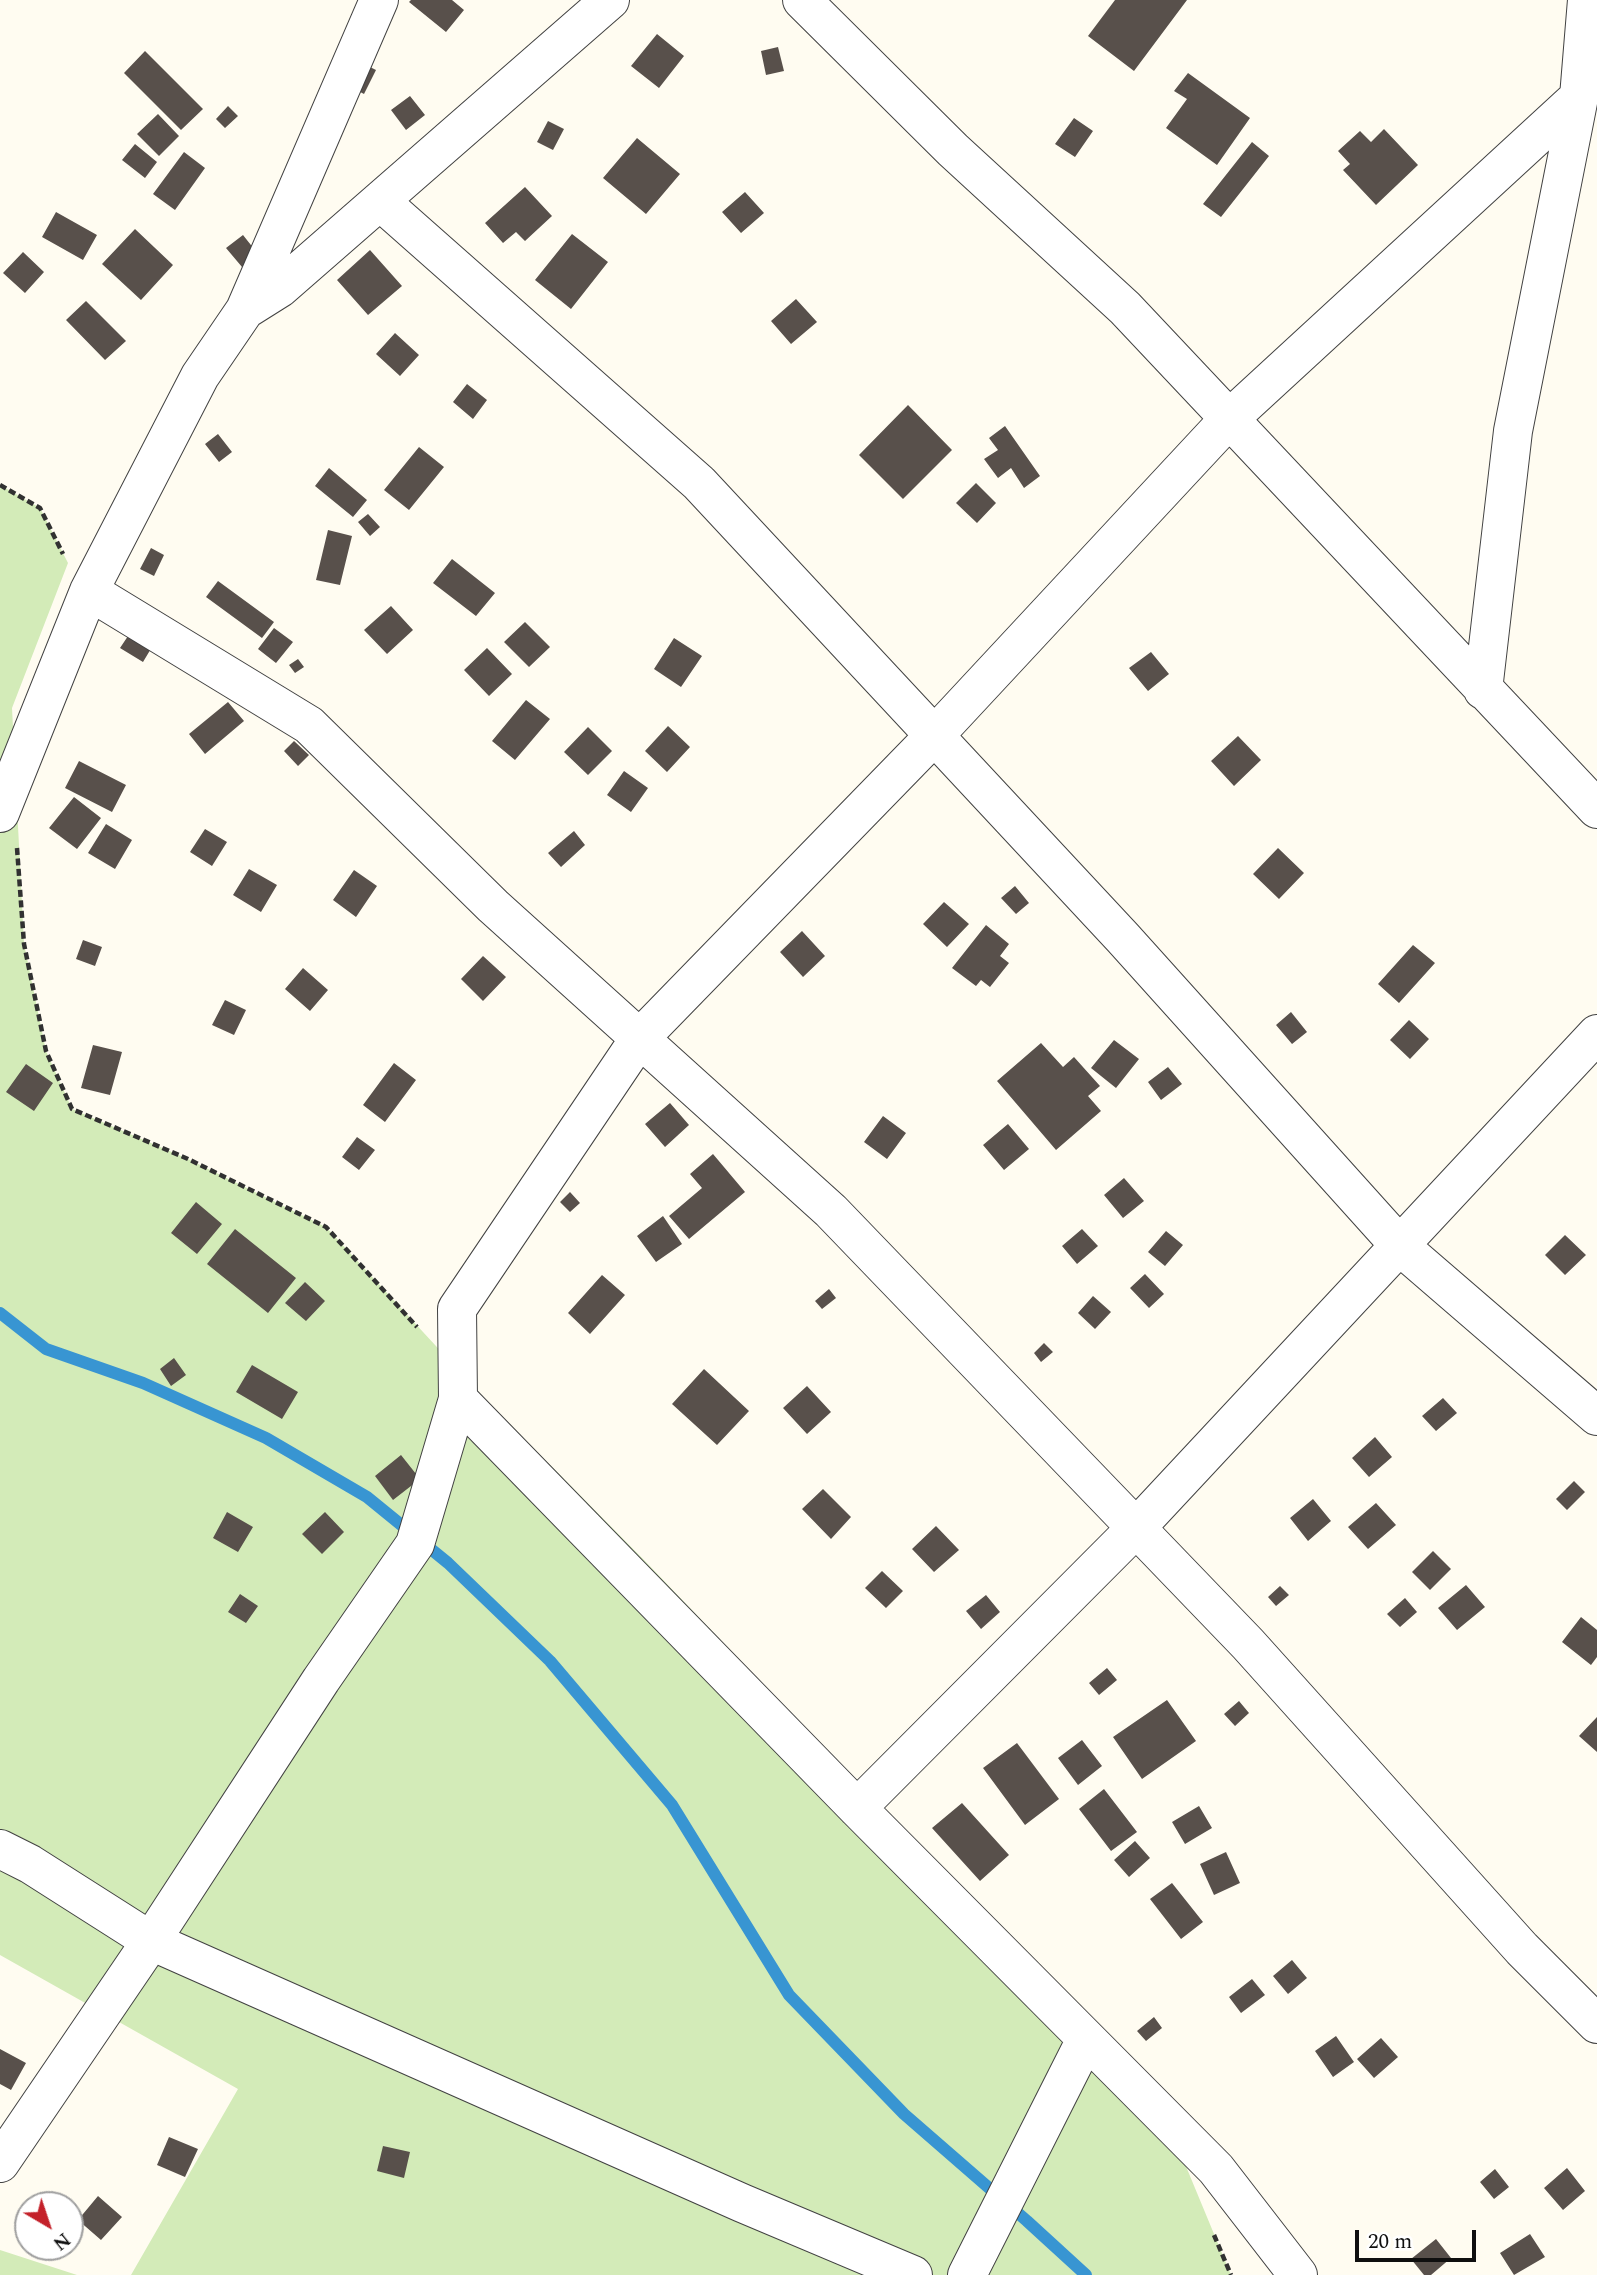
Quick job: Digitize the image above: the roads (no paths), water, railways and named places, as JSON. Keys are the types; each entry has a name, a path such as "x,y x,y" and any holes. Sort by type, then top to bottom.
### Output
{"street":[{"path":"0,813 89,591 200,376 245,310 379,0"},
{"path":"245,310 280,288 610,0"},
{"path":"802,0 953,150 1125,308 1597,809"},
{"path":"1483,690 1513,430 1579,97 1587,0"},
{"path":"0,2163 151,1941 321,1680 415,1544 458,1399 457,1309 639,1039 934,736 1229,419 1579,97"},
{"path":"380,201 699,483 1123,938 1401,1247 1597,1416"},
{"path":"89,591 310,724 493,906 831,1212 1248,1644 1522,1949 1597,2024"},
{"path":"857,1808 1135,1529 1597,1034"},
{"path":"458,1399 857,1808 1216,2169 1298,2275"},
{"path":"0,1849 30,1864 151,1941 742,2203 913,2275"},
{"path":"967,2275 1086,2039"}],"waterway":[{"path":"0,1313 46,1349 143,1383 266,1438 367,1497 448,1563 550,1661 672,1805 789,1995 904,2114 1086,2275"}]}
